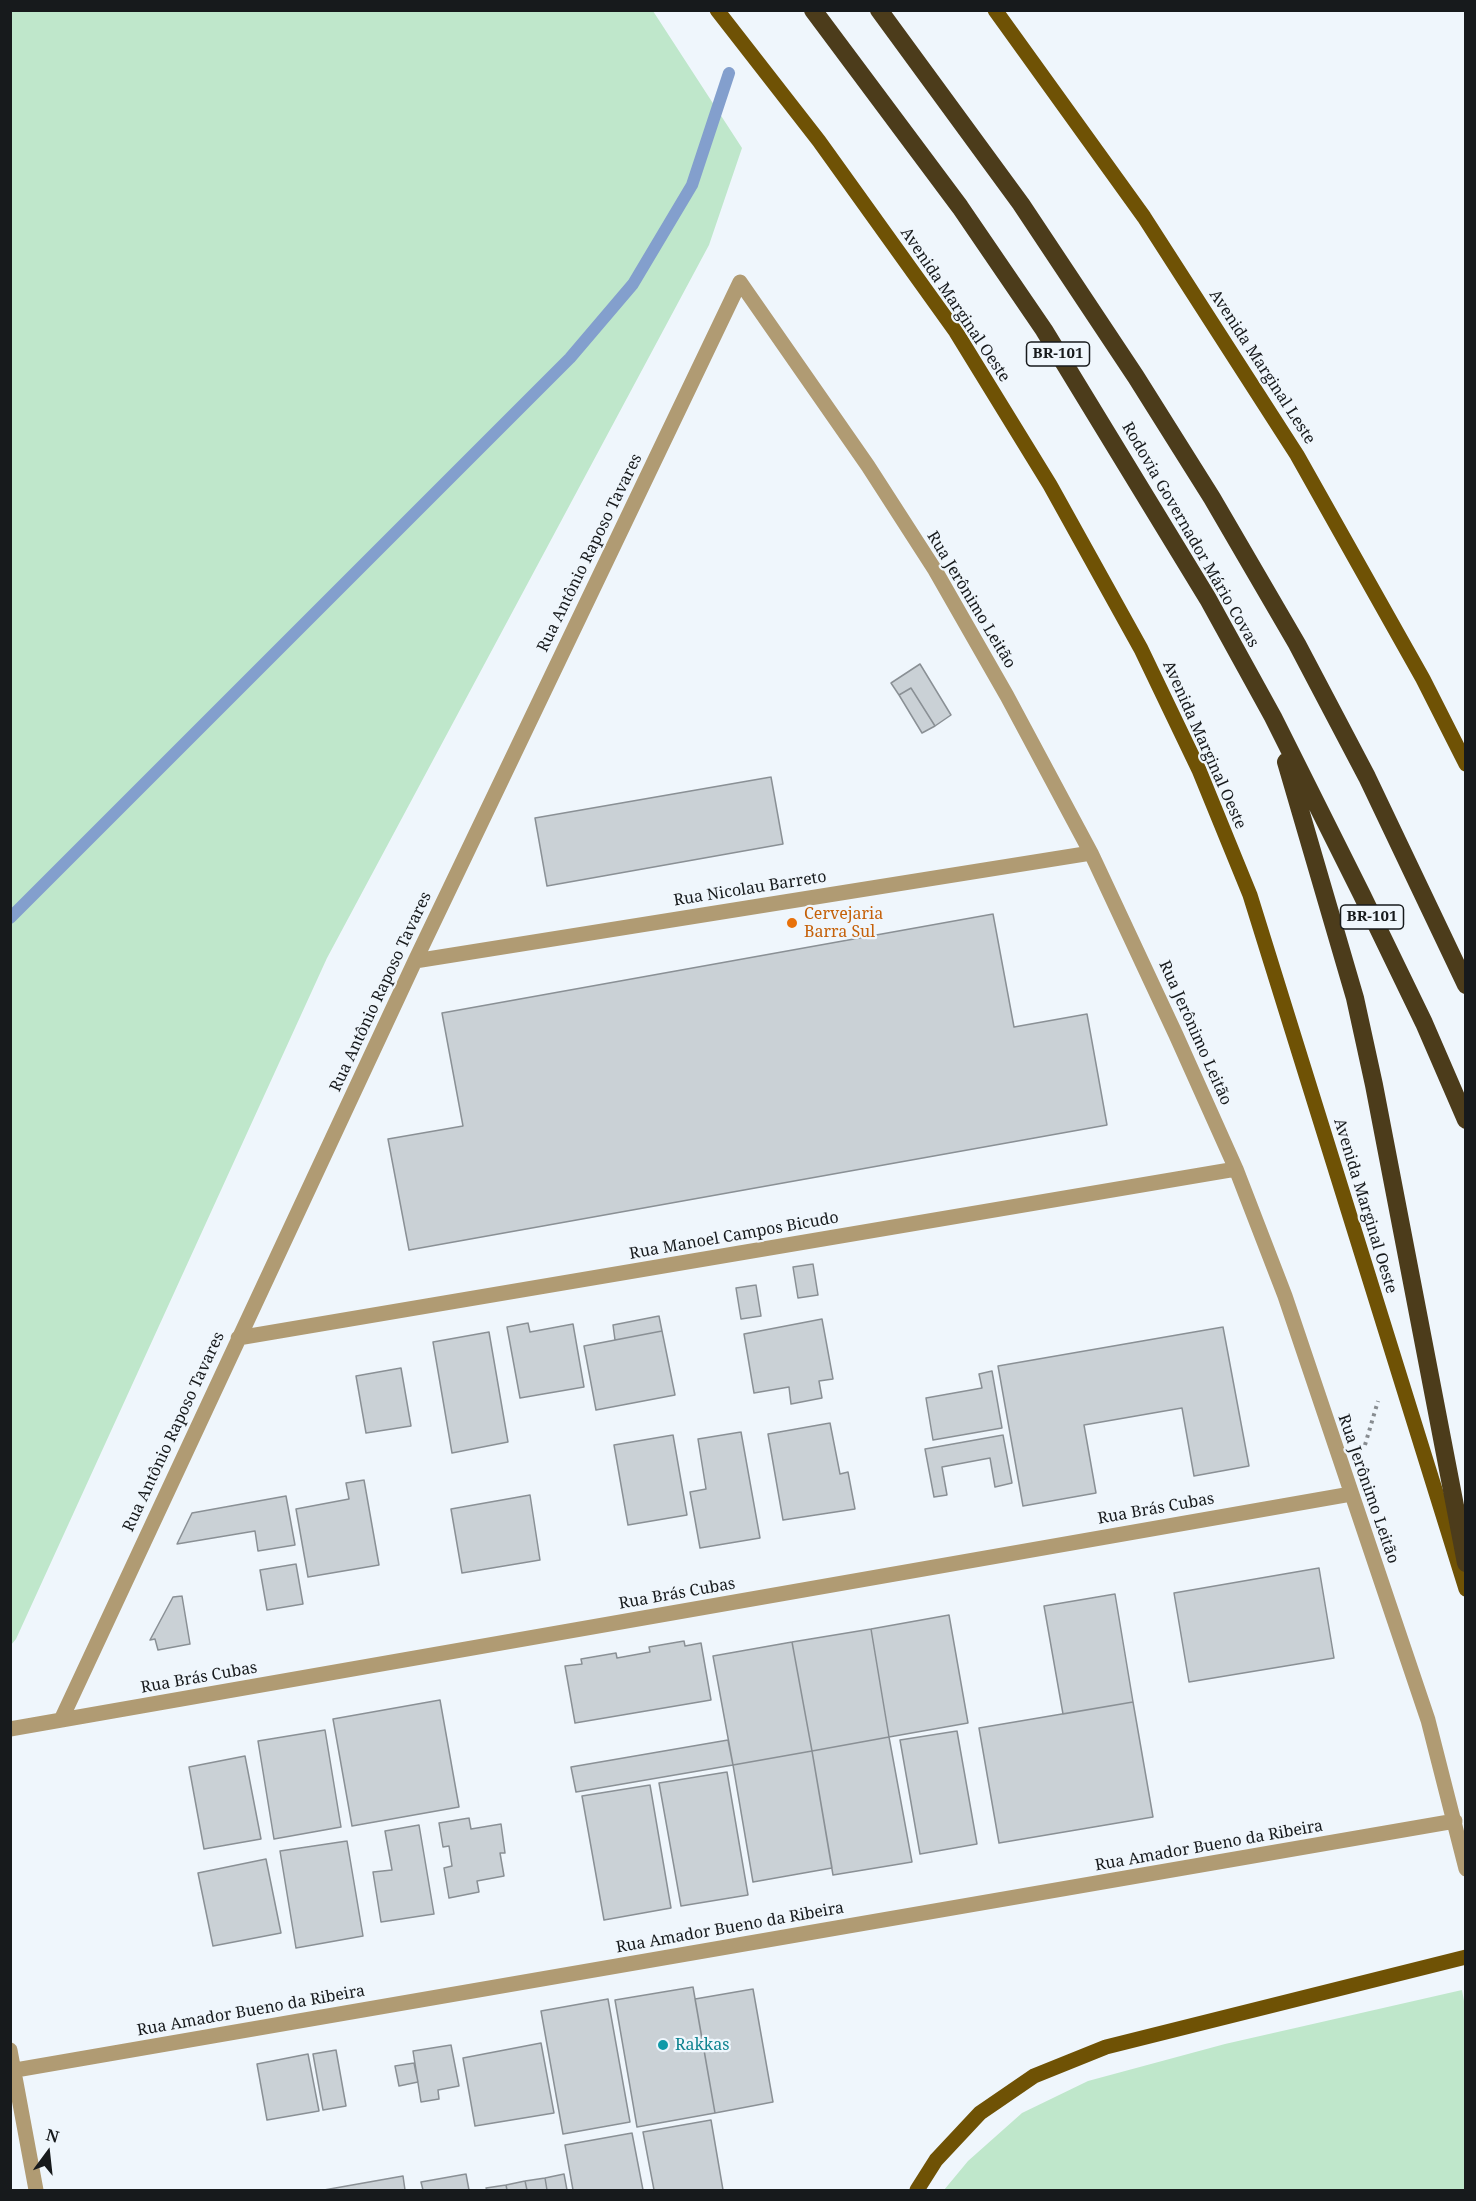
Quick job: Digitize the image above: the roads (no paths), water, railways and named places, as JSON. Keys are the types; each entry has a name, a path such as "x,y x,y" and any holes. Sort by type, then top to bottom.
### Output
{"highway":[{"name":"Rodovia Governador Mário Covas","path":"813,10 953,197 1044,330 1196,580 1273,717 1424,1023 1466,1120"},
{"name":"Rodovia Governador Mário Covas","path":"879,10 1021,204 1136,377 1212,498 1297,644 1367,777 1466,985"},
{"path":"1273,717 1355,998 1466,1563"}],"main road":[{"name":"Avenida Marginal Oeste","path":"717,10 819,141 956,332 1050,485 1141,649 1199,770 1250,895 1466,1589"},
{"name":"Avenida Marginal Leste","path":"995,10 1144,217 1297,455 1423,679 1466,764"},
{"path":"917,2190 936,2160 981,2114 1035,2076 1106,2046 1466,1957"}],"street":[{"name":"Rua Jerônimo Leitão","path":"740,282 868,466 935,570 1007,696 1091,852 1236,1169 1285,1296 1428,1720 1466,1869"},
{"name":"Rua Antônio Raposo Tavares","path":"61,1720 415,961 740,282"},
{"name":"Rua Nicolau Barreto","path":"415,961 1091,852"},
{"name":"Rua Manoel Campos Bicudo","path":"238,1338 1236,1169"},
{"name":"Rua Brás Cubas","path":"10,1729 1351,1494"},
{"name":"Rua Amador Bueno da Ribeira","path":"12,2070 1455,1821"},
{"path":"10,2050 36,2190"}],"waterway":[{"path":"10,918 570,358 633,284 692,185 729,73"}],"place":[{"name":"Cervejaria Barra Sul","path":"792,923"},
{"name":"Rakkas","path":"663,2045"}]}
